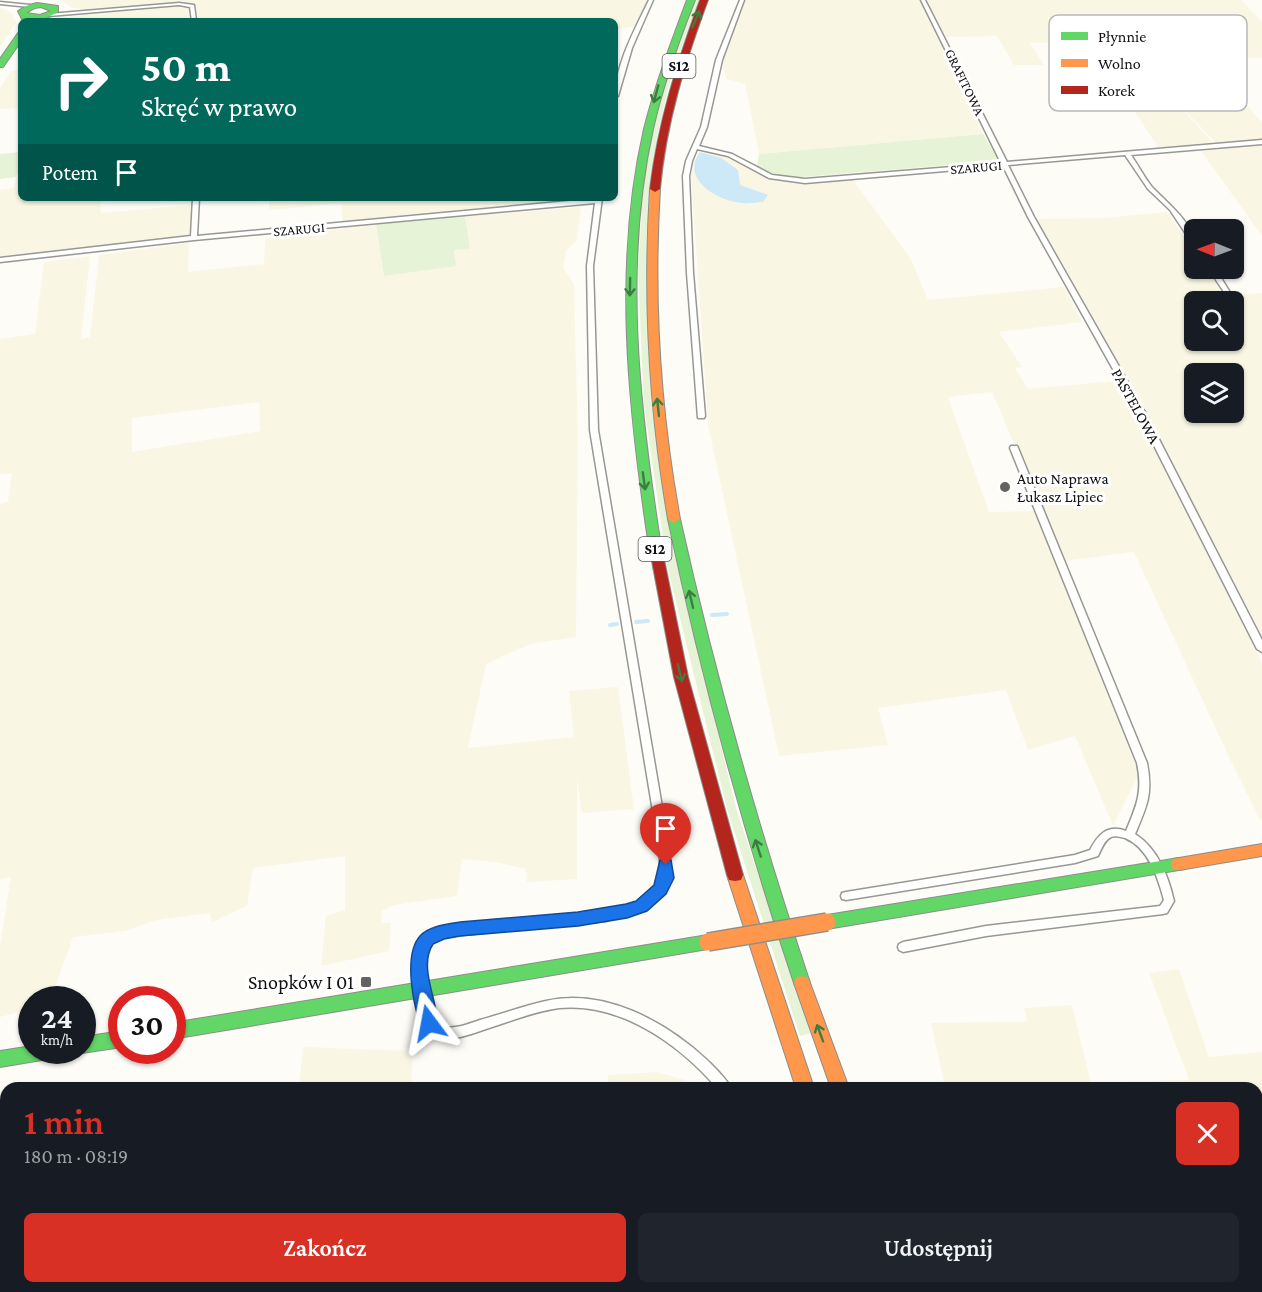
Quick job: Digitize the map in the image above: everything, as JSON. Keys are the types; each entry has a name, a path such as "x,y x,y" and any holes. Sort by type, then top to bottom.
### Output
{"main road":[{"name":"S12","path":"691,0 674,40 659,86 636,191 630,258 630,340 641,460 674,648 717,817 759,955 803,1082"},
{"name":"S12","path":"704,0 691,31 674,85 662,135 654,191 651,295 660,422 687,579 720,718 772,892 838,1082"},
{"path":"0,65 18,39"},
{"path":"186,1029 1262,850"},
{"path":"0,1059 18,1056"}],"street":[{"path":"618,86 629,48 651,0"},
{"path":"701,416 686,196 687,169 704,127 719,60 742,0"},
{"name":"GRAFITOWA","path":"923,0 1006,165"},
{"path":"0,4 39,11 85,12 172,5 192,6 194,18"},
{"path":"0,4 39,11"},
{"name":"SZARUGI","path":"696,147 730,154 771,177 794,181 1262,142"},
{"path":"1127,154 1150,188 1172,209 1184,227"},
{"name":"PASTELOWA","path":"1006,165 1031,217 1142,414 1262,649"},
{"path":"194,238 196,201"},
{"name":"SZARUGI","path":"0,260 194,238 588,201"},
{"path":"599,201 590,266 594,430 660,825 666,878 652,898 642,906 627,911 606,916 441,932 427,939 420,952 421,990 429,1023 436,1030 445,1032 465,1029 562,1003 598,1004 615,1009 641,1020 689,1052 720,1082"},
{"path":"1014,448 1142,763 1147,783 1144,801 1129,835"},
{"path":"846,896 1075,859 1094,853 1101,839 1108,834 1118,832 1129,835 1146,848 1166,888 1169,901 1163,910 986,931 903,947"}],"shaded area":[{"path":"62,0 648,0 635,26 618,29 618,18 197,18 197,6 189,4 89,11 70,7"},
{"path":"745,0 920,0 983,134 759,154 745,84 726,79 722,60"},
{"path":"927,0 1241,0 1262,22 1262,58 1247,58 1247,15 1049,15 1049,43 1030,43 1044,65 1014,65 997,36 944,37"},
{"path":"177,5 190,8 192,18 55,18"},
{"path":"0,8 12,13 14,20 17,21 0,47"},
{"path":"18,70 18,108 0,109 0,88 11,71"},
{"path":"1247,105 1262,123 1262,141 1217,144 1185,111 1247,111"},
{"path":"1134,111 1184,111 1216,146 1161,151"},
{"path":"1262,144 1262,236 1201,151"},
{"path":"699,153 721,154 765,177 778,181 804,183 853,180 911,259 928,300 1064,287 1082,322 999,332 1022,367 1015,368 1028,389 1116,381 1138,418 1262,663 1262,819 1260,820 1227,753 1134,552 1064,561 992,392 948,397 989,512 1036,511 1139,774 1113,826 1075,736 1028,750 1006,690 878,708 888,745 779,756 708,425 691,175 693,163"},
{"path":"18,176 18,201 100,201 101,213 192,205 191,232 187,237 0,259 0,190 13,188"},
{"path":"269,201 570,201 343,223 341,203 269,210"},
{"path":"581,207 577,240 566,251 563,267 574,285 578,440 576,637 530,644 486,664 468,748 574,737 569,691 618,687 634,809 582,813 577,777 577,879 527,882 526,869 495,862 462,859 457,896 394,905 381,911 382,923 391,923 389,951 321,966 326,916 345,910 345,856 253,868 247,906 212,922 210,913 157,920 125,931 73,937 56,986 18,986 18,1012 0,1017 0,945 11,877 0,879 0,504 8,501 12,473 0,474 0,339 35,334 44,262 90,256 81,339 90,337 99,255 189,243 188,272 264,264 265,239 376,224 384,275 454,250 470,249 465,216","holes":["259,402 260,431 132,452 132,418"]},
{"path":"1167,212 1184,237 1184,279 1213,279 1221,291 1184,291 1184,351 1244,351 1244,294 1262,293 1262,635 1148,416 1061,260 1035,219 1105,218"},
{"path":"1179,969 1209,1057 1262,1052 1262,1082 1124,1082 1189,1080 1149,973"},
{"path":"1072,1005 1091,1082 944,1082 931,1023 1027,1022 1024,1008"},
{"path":"303,1047 413,1051 411,1082 300,1082"},
{"path":"658,1072 690,1082 608,1082 608,1075"}],"green space":[{"path":"695,0 700,0 669,85 658,132 649,192 664,491 677,566 736,808 811,1033 800,1036 727,809 667,565 644,405 638,272 643,192 652,131 671,60"},
{"path":"983,134 999,161 790,178 774,175 757,167 759,154"},
{"path":"18,152 16,177 0,179 0,154"},
{"path":"465,216 470,249 454,250 456,266 384,276 376,224"}],"water":[{"path":"700,152 721,158 738,170 740,185 768,195 763,202 745,203 734,202 714,194 698,180 695,172 695,162"}],"waterway":[{"path":"712,615 727,614"},
{"path":"636,622 648,621"},
{"path":"610,625 617,624"}],"traffic: fast":[{"path":"654,540 636,404 632,335 632,266 637,198 648,130 666,64 691,0"},
{"path":"46,5 55,8 54,12 41,17 27,17 21,13 29,7 46,5"},
{"path":"0,65 18,39"},
{"path":"674,519 715,695 747,811 802,983"},
{"path":"827,922 1179,864"},
{"path":"186,1029 708,942"},
{"path":"96,1043 108,1041"},
{"path":"0,1059 18,1056"}],"traffic: slow":[{"path":"655,189 651,272 653,355 661,437 674,519"},
{"path":"1179,864 1262,850"},
{"path":"735,875 803,1082"},
{"path":"708,942 827,922"},
{"path":"802,983 838,1082"}],"traffic: jam":[{"path":"655,189 667,116 680,69 704,0"},
{"path":"654,540 681,677 735,875"}],"place":[{"name":"Auto Naprawa Łukasz Lipiec","path":"1005,487"},
{"name":"Snopków I 01","path":"366,982"}],"route":[{"path":"429,1023 421,990 419,958 427,939 441,932 460,929 606,916 627,911 642,906 660,890 666,878 666,865"}]}
